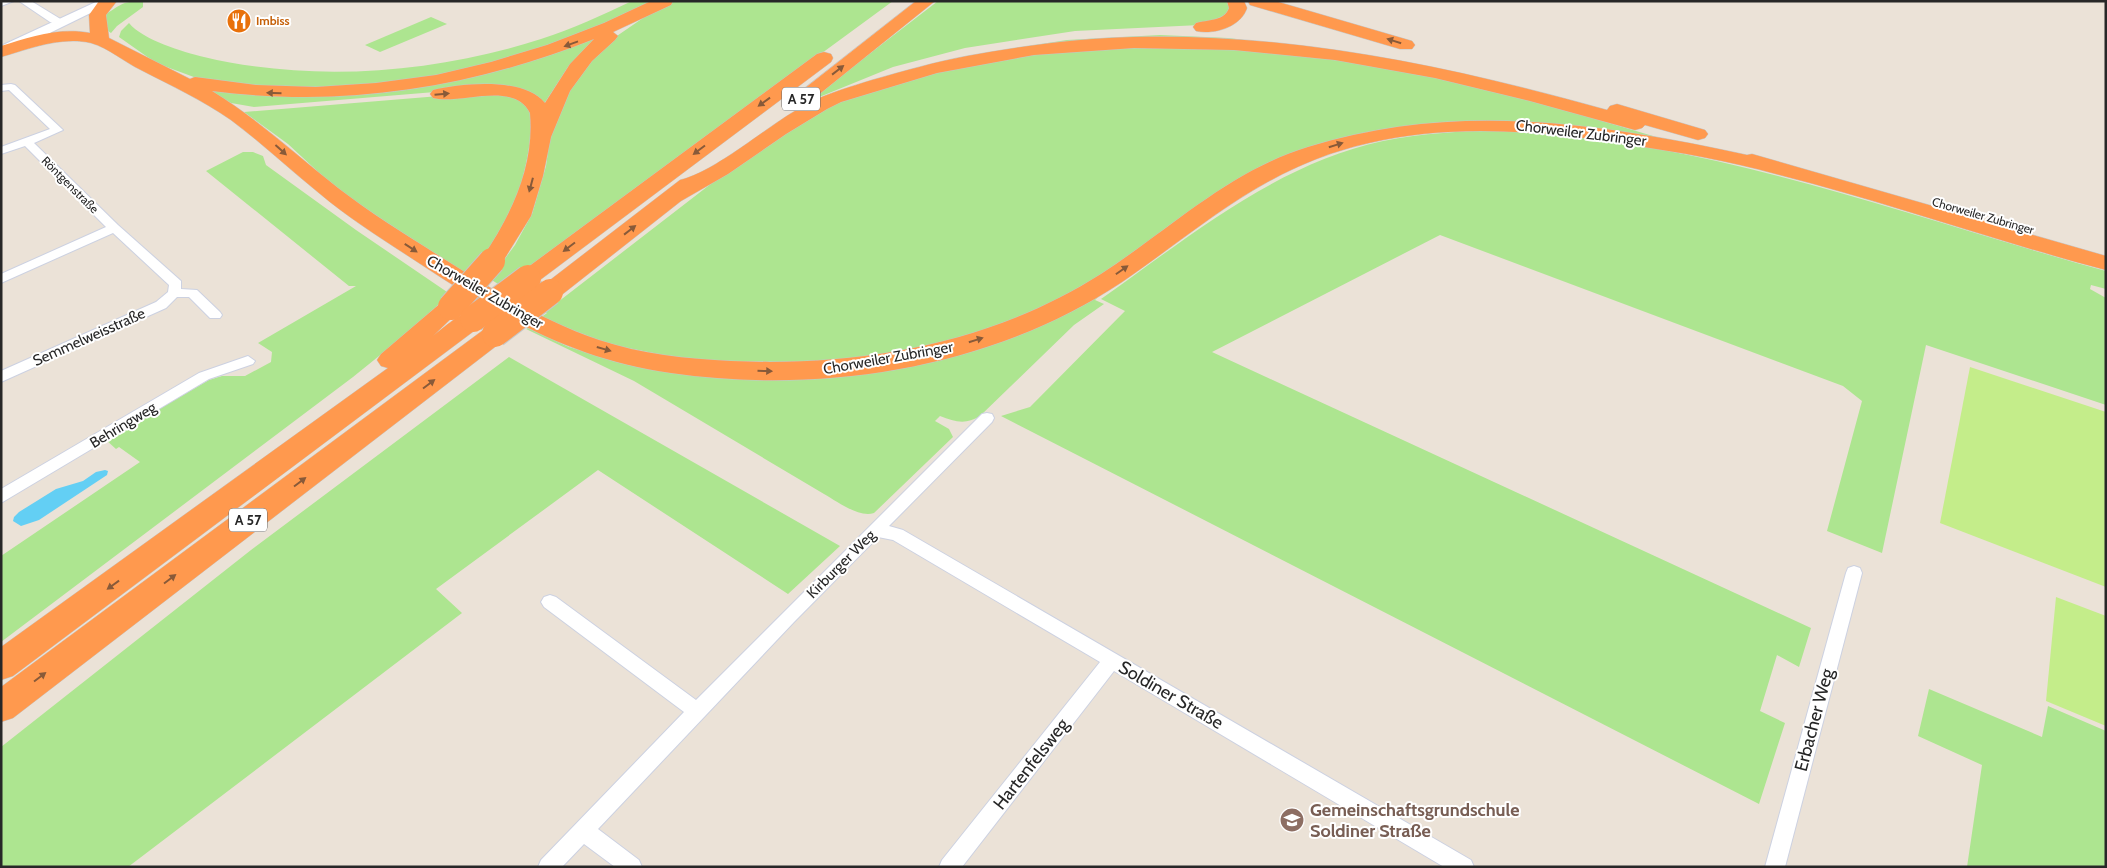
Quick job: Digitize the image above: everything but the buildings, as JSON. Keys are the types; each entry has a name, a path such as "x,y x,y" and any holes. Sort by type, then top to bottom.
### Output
{"highway":[{"path":"1,52 48,39 93,39 96,16 109,1"},
{"name":"Chorweiler Zubringer","path":"180,80 268,93 338,92 396,86 466,74 526,59 582,40 632,19 665,1"},
{"name":"A 57","path":"1,666 473,320 902,1"},
{"name":"A 57","path":"1,707 473,320 550,292 927,1"},
{"path":"675,196 726,165 777,128 816,106 874,80 963,53 1066,36 1199,27 1224,22 1236,16 1238,8 1235,1"},
{"name":"Chorweiler Zubringer","path":"1256,1 1776,158 2106,251"},
{"path":"473,320 492,261 520,217 531,185 552,104 569,76 592,50 632,19"},
{"name":"Chorweiler Zubringer","path":"62,23 68,28 144,65 180,80 220,104 263,134 328,190 366,219 455,277 532,321 576,341 629,356 710,369 799,372 837,368 927,354 999,333 1044,316 1086,294 1136,261 1218,200 1258,176 1312,152 1385,133 1459,125 1525,125 1574,129 1674,145 1770,166"},
{"name":"Chorweiler Zubringer","path":"1149,31 1244,34 1328,46 1420,65 1585,110 1770,166 2106,263"},
{"path":"220,104 262,110 461,92 509,92 529,99 540,110 542,118 538,154"}],"street":[{"path":"1,4 9,1"},
{"path":"24,1 53,20 62,23"},
{"path":"1,52 109,1"},
{"path":"1,88 11,87 57,128 52,133 1,151"},
{"name":"Röntgenstraße","path":"28,142 114,228"},
{"path":"1,279 114,228 176,284 174,293 192,293 215,315"},
{"name":"Semmelweisstraße","path":"1,377 161,305 174,293"},
{"name":"Behringweg","path":"1,496 204,376 248,361"},
{"name":"Kirburger Weg","path":"548,867 582,830 987,418"},
{"name":"Soldiner Straße","path":"876,530 896,534 1464,867"},
{"name":"Erbacher Weg","path":"1776,867 1854,574"},
{"path":"550,602 698,712"},
{"name":"Hartenfelsweg","path":"949,867 1112,660"},
{"path":"582,830 632,867"}],"green space":[{"path":"143,1 143,7 117,26 111,33 104,28 102,16 125,3"},
{"path":"632,1 651,1 555,47 419,81 303,91 210,83 156,63 119,37 121,31 129,23 144,35 175,49 245,65 331,72 374,70 459,60 501,51 564,31"},
{"path":"673,1 893,1 503,287 490,279 515,245 532,214 546,166 550,137 570,84 611,40 646,16"},
{"path":"938,1 1230,1 1232,13 1200,25 1075,31 965,48 893,67 807,102"},
{"path":"431,17 447,24 380,52 365,45"},
{"path":"603,34 568,67 544,104 540,101 459,90 254,107 231,103 204,88 268,96 387,90"},
{"path":"1160,35 1228,38 1331,51 1545,104 1663,139 1488,121 1368,132 1299,151 1067,296 995,327 925,348 815,363 689,360 612,345 540,318 547,313 545,312 712,183 764,146 830,106 877,86 985,53 1067,40"},
{"path":"476,93 514,97 533,108 532,125 523,176 505,225 496,240 465,275 376,217 329,182 288,144 244,112"},
{"path":"1503,130 1580,137 1657,149 1733,165 1883,205 2106,271 2106,289 2091,285 2090,289 2106,298 2106,405 1926,345 1882,553 1827,531 1862,401 1843,386 1440,235 1212,352 1811,628 1799,667 1777,655 1760,711 1785,723 1759,804 1001,416 1030,407 1125,311 1101,299 1235,205 1270,185 1306,167 1344,152 1383,141 1443,133"},
{"path":"243,152 253,152 263,156 266,165 356,230 450,294 405,335 353,377 1,642 1,556 140,462 119,447 116,449 106,440 209,380 222,376 245,376 271,362 272,352 258,343 356,286 349,286 206,171"},
{"path":"1106,289 1095,300 1104,304 1074,325 980,416 970,421 960,422 940,416 935,421 949,429 953,437 874,513 868,514 842,505 634,381 526,329 528,328 569,347 610,359 879,369"},
{"path":"509,357 840,546 788,594 598,470 436,589 462,613 128,867 1,867 1,747 251,550"},
{"path":"1970,367 2106,412 2106,587 1940,523"},
{"path":"2056,597 2106,616 2106,726 2046,701"},
{"path":"1929,689 2042,737 2048,706 2106,731 2106,867 1967,867 1982,765 1918,736"}],"water":[{"path":"108,471 107,475 39,520 21,526 13,521 19,512 56,489 83,481 96,472"}],"place":[{"name":"Imbiss","path":"239,21"},
{"name":"Gemeinschaftsgrundschule Soldiner Straße","path":"1292,820"}]}
